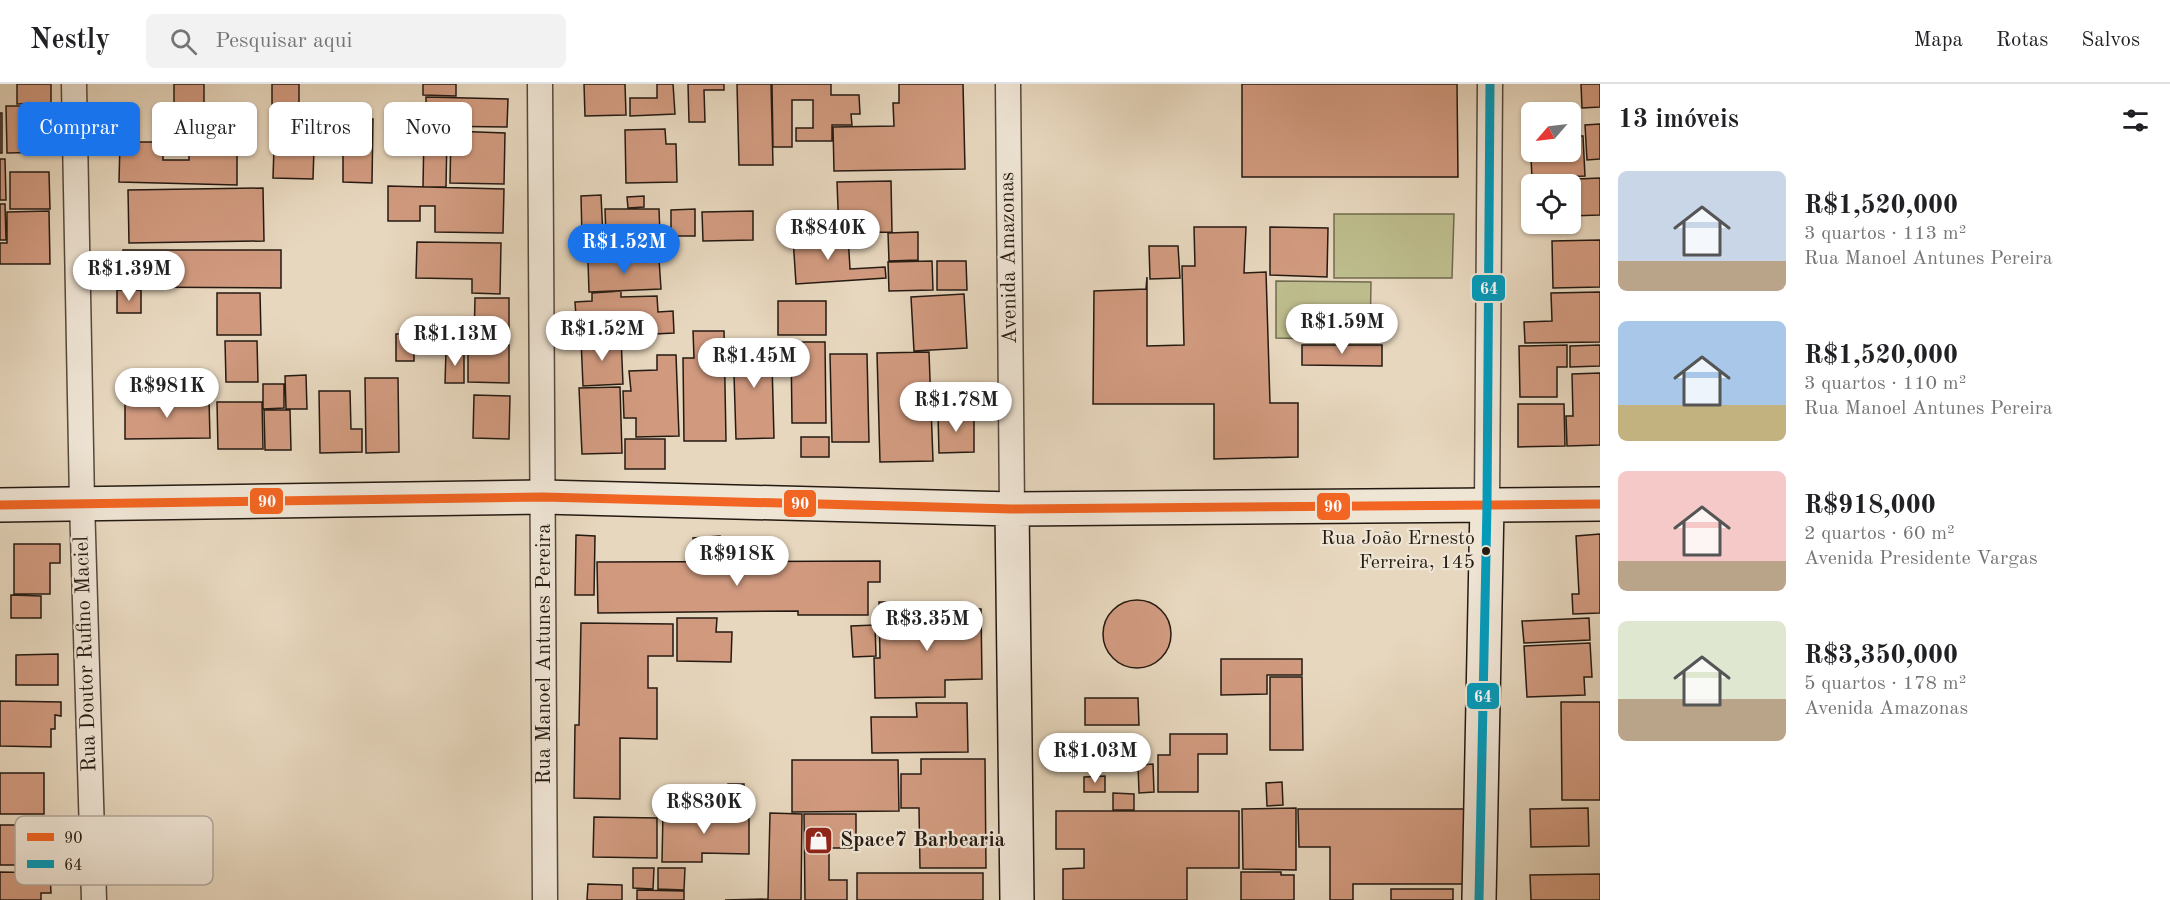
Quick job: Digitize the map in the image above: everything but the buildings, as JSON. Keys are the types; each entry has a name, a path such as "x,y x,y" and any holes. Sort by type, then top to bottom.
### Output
{"street":[{"name":"Rua Doutor Rufino Maciel","path":"74,84 82,502 91,816"},
{"name":"Rua Manoel Antunes Pereira","path":"540,84 545,900"},
{"name":"Avenida Amazonas","path":"1008,84 1017,900"},
{"path":"1479,900 1487,505 1490,84"},
{"path":"0,505 543,497 1012,509 1600,504"},
{"name":"Rua Doutor Rufino Maciel","path":"94,885 94,900"}],"shaded area":[{"path":"1334,214 1454,214 1452,278 1334,278"},
{"path":"1276,281 1371,282 1370,340 1276,338"}],"transit line":[{"name":"64","path":"1479,900 1487,505 1490,84"},
{"name":"90","path":"0,505 543,497 1012,509 1600,504"}],"place":[{"name":"Rua João Ernesto Ferreira, 145","path":"1486,551"},
{"name":"Space7 Barbearia","path":"819,840"}]}
